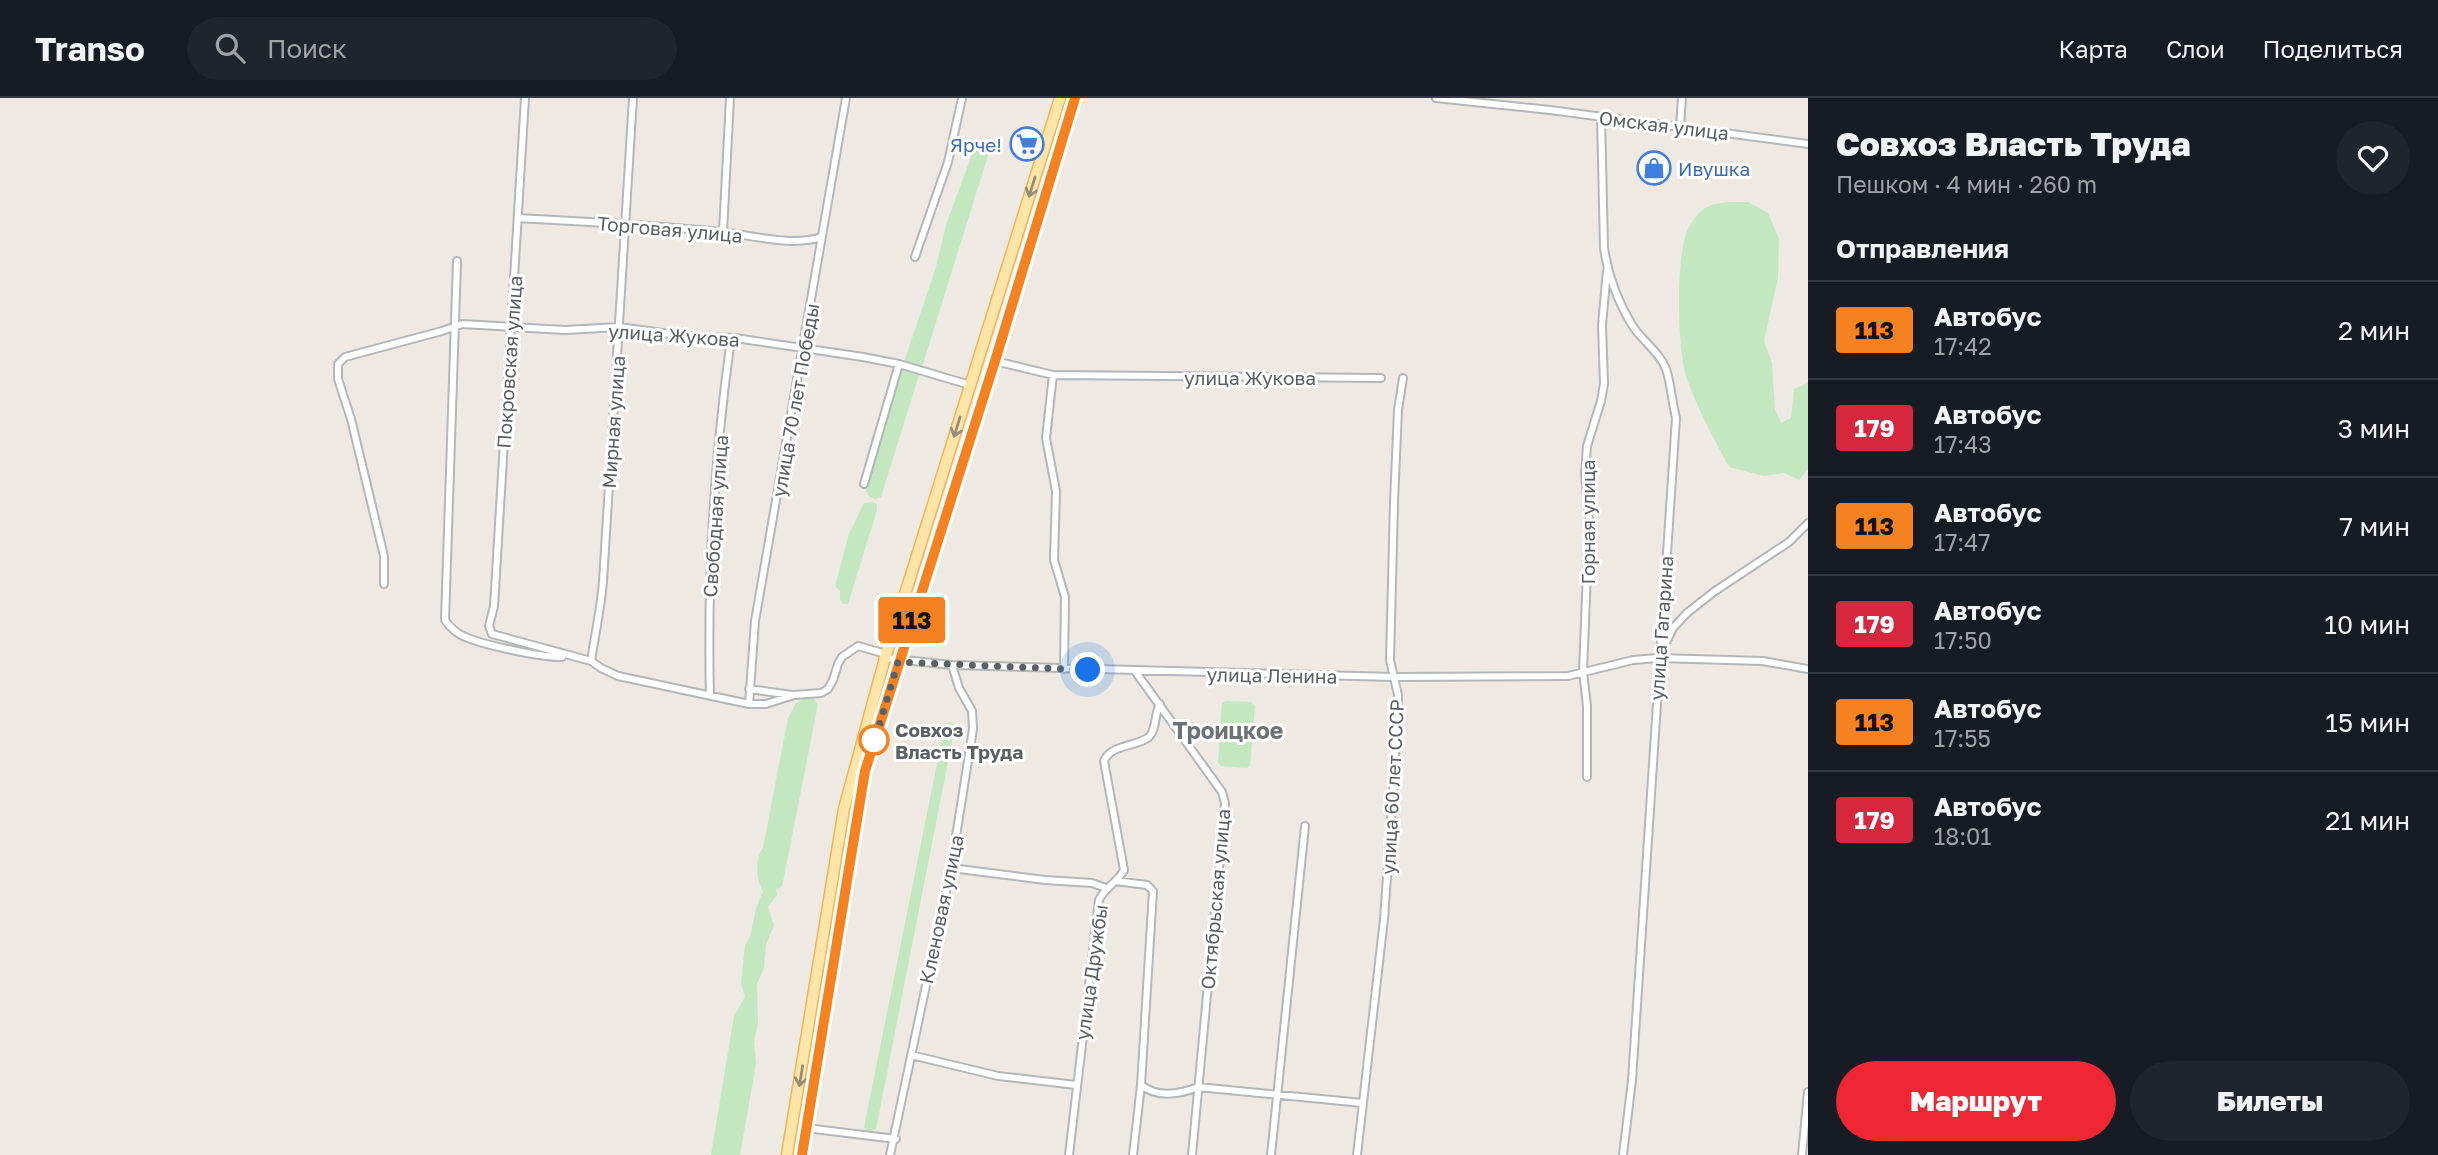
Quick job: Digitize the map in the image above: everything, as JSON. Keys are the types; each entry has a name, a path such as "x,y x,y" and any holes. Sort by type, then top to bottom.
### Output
{"main road":[{"path":"788,1155 844,809 886,656 1060,98"},
{"path":"802,1155 865,771 1075,98"}],"street":[{"name":"Покровская улица","path":"526,98 494,606 489,626 496,637 575,657"},
{"name":"Мирная улица","path":"591,661 600,617 603,581 633,98"},
{"path":"723,232 730,98"},
{"name":"улица 70 лет Победы","path":"749,704 755,621 846,98"},
{"path":"915,257 948,162 962,98"},
{"name":"Омская улица","path":"1436,98 1808,144"},
{"path":"1680,127 1682,98"},
{"name":"улица Гагарина","path":"1601,117 1604,248 1607,269 1615,292 1633,327 1658,355 1666,369 1676,418 1632,1080 1623,1155"},
{"name":"Торговая улица","path":"518,218 799,240 822,237"},
{"path":"457,261 445,620 460,634 475,639 547,657 575,657 591,661 618,676 710,696 749,704 766,704 794,695"},
{"name":"Горная улица","path":"1587,777 1586,694 1583,672 1589,520 1585,474 1587,446 1604,384 1602,325 1607,269"},
{"name":"улица Жукова","path":"384,584 384,556 351,419 338,379 338,364 345,357 456,325 473,323 565,330 619,327 685,336 735,338 803,348 899,364 970,385"},
{"name":"Свободная улица","path":"710,696 708,627 714,500 722,406 730,346 735,338"},
{"name":"улица Жукова","path":"995,361 1053,375 1381,378"},
{"path":"864,484 899,364"},
{"path":"1053,375 1046,439 1056,491 1054,560 1065,597 1064,669"},
{"name":"улица 60 лет СССР","path":"1357,1155 1385,907 1398,695 1391,660 1394,502 1398,410 1403,378"},
{"path":"1658,658 1673,628 1687,613 1789,542 1808,523"},
{"name":"улица Ленина","path":"794,695 821,694 828,689 838,664 858,646 898,662 1135,671 1394,677 1568,676 1633,660 1658,658 1762,662 1808,669"},
{"name":"Кленовая улица","path":"890,1155 896,1139 951,868 974,719 952,666"},
{"name":"Октябрьская улица","path":"1135,671 1222,792 1225,803 1192,1155"},
{"path":"1568,676 1582,684 1586,694"},
{"path":"749,689 794,695"},
{"name":"улица Дружбы","path":"1069,1155 1097,913 1106,888 1121,876 1125,862 1104,761 1110,752 1149,737 1160,704"},
{"path":"1271,1155 1305,826"},
{"path":"951,868 1091,883 1106,888"},
{"path":"1115,881 1147,885 1153,891 1141,1085 1133,1155"},
{"path":"911,1055 998,1076 1076,1086"},
{"path":"1141,1085 1150,1091 1165,1093 1184,1093 1198,1087 1362,1103"},
{"path":"1802,1155 1808,1092"},
{"path":"806,1128 896,1139"}],"green space":[{"path":"976,144 984,144 990,149 922,367 904,362 936,267 947,222"},
{"path":"1726,202 1748,202 1768,213 1779,239 1778,278 1764,341 1772,363 1775,409 1781,423 1791,418 1794,389 1808,383 1808,469 1799,480 1784,473 1764,476 1729,467 1696,402 1684,366 1679,285 1687,231 1705,208"},
{"path":"901,369 919,375 881,497 875,499 866,491"},
{"path":"864,503 877,504 877,510 848,604 843,604 840,591 835,586 849,534"},
{"path":"807,698 814,699 818,704 782,887 776,889 777,895 768,907 774,925 766,945 764,968 757,984 758,1024 754,1043 756,1064 740,1155 711,1155 734,1016 745,997 741,983 745,945 750,937 756,908 763,891 758,876 758,863 788,718 796,703"},
{"path":"1251,702 1255,706 1250,765 1247,768 1221,766 1218,763 1222,703"},
{"path":"951,722 955,726 876,1129 869,1132 864,1127 945,724"}],"bus line":[{"name":"113","path":"802,1155 865,771 1075,98"}],"place":[{"name":"Ярче!","path":"1027,144"},
{"name":"Ивушка","path":"1654,168"},
{"name":"Совхоз Власть Труда","path":"874,740"}],"district":[{"name":"Троицкое","path":"1228,730"}],"route":[{"path":"874,740 872,750 898,662 1088,670"}]}
